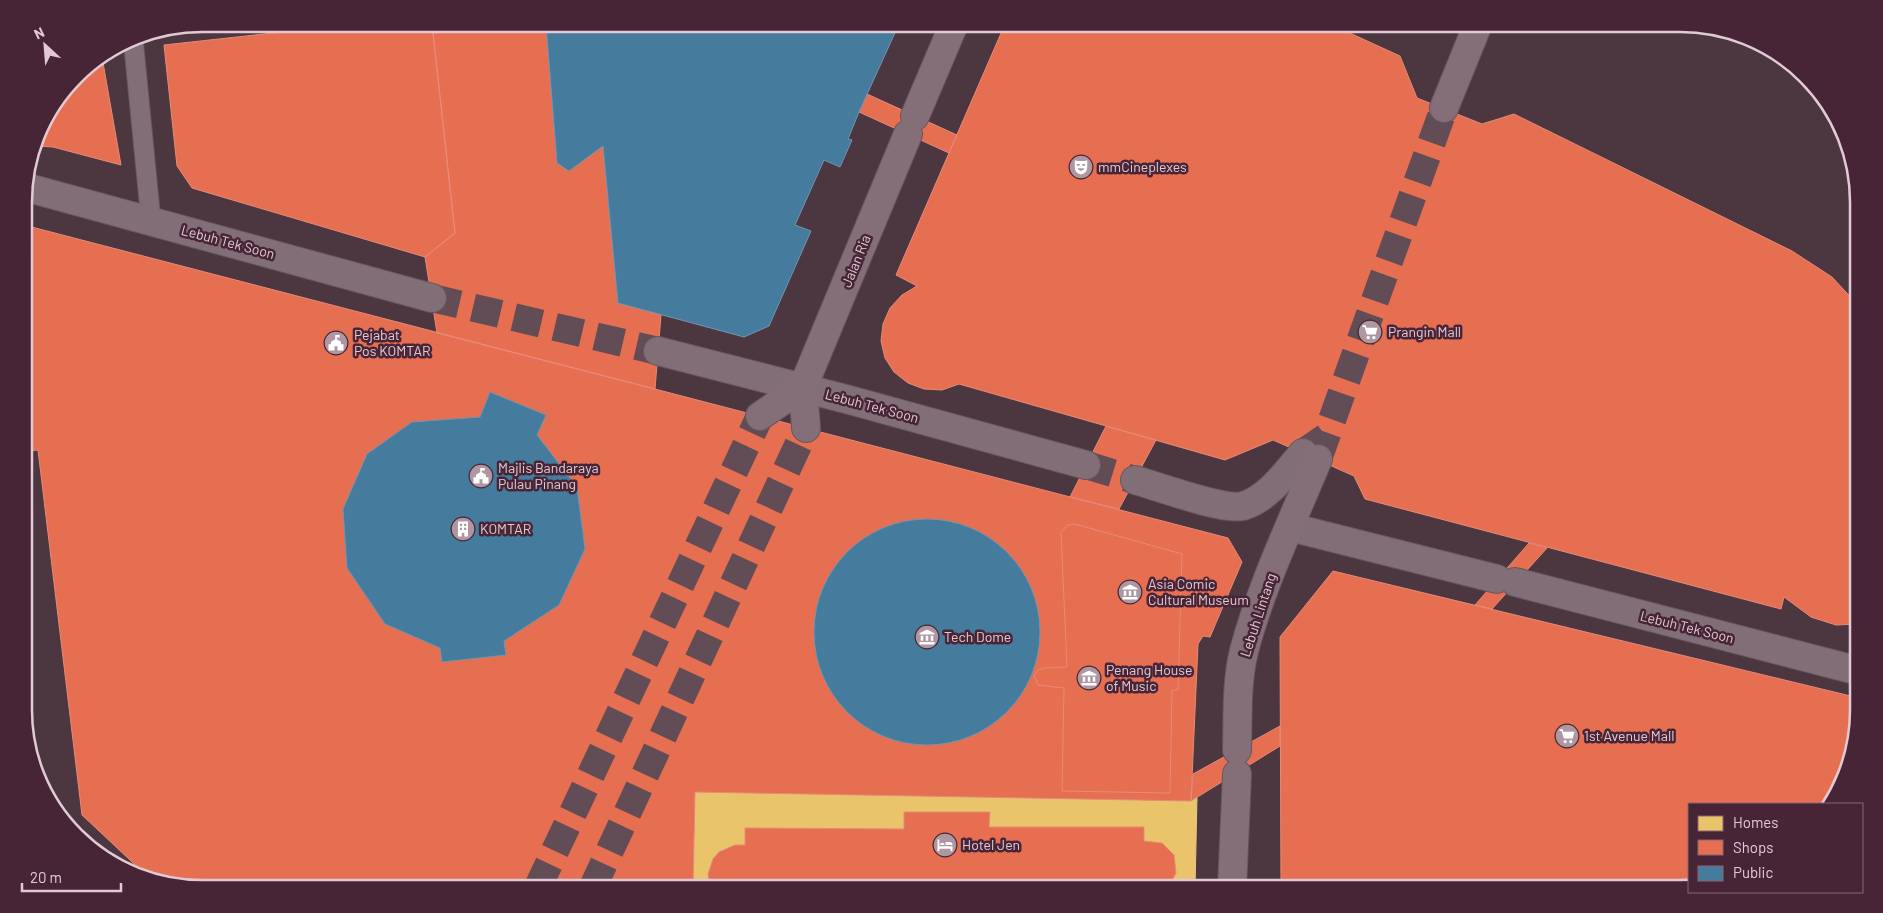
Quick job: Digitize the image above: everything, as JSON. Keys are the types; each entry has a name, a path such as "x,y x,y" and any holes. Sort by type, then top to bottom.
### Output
{"street":[{"name":"Jalan Ria","path":"806,428 803,388 951,32"},
{"path":"1444,108 1475,32"},
{"name":"Lebuh Tek Soon","path":"33,189 432,298"},
{"name":"Lebuh Tek Soon","path":"658,351 803,388 1086,465"},
{"path":"760,416 803,388"},
{"name":"Lebuh Lintang","path":"1135,480 1220,505 1242,506 1273,487 1310,456 1290,527 1268,582 1244,652 1238,698 1232,880"},
{"name":"Lebuh Tek Soon","path":"1290,527 1850,669"}],"lane":[{"path":"134,47 151,221"}],"building: Homes":[{"name":"Hotel Jen","path":"695,792 1191,801 1197,797 1195,880 693,881"}],"building: Shops":[{"path":"282,32 433,32 455,233 425,257 192,188 177,166 164,45"},
{"path":"433,32 547,32 557,163 569,171 603,146 618,303 661,315 655,389 437,333 425,257 455,233"},
{"name":"Prangin Mall","path":"1002,32 1348,32 1400,56 1417,98 1482,124 1514,114 1792,251 1832,277 1850,296 1850,624 1836,625 1811,617 1784,597 1781,609 1365,499 1354,476 1273,440 1225,460 959,384 942,390 924,389 908,383 894,372 885,358 881,341 883,324 890,308 902,295 917,286 896,275"},
{"path":"103,65 121,165 53,147 42,146 55,117 82,82"},
{"path":"867,94 957,135 949,153 859,112"},
{"path":"33,227 1228,538 1242,562 1210,637 1203,636 1198,644 1191,801 695,792 693,881 202,881 180,879 139,869 82,815 38,450 33,450"},
{"path":"1106,426 1156,440 1119,509 1070,497"},
{"path":"1075,524 1182,554 1178,690 1172,690 1170,793 1062,791 1064,688 1038,685 1034,676 1038,670 1044,668 1067,667 1061,532 1068,525"},
{"path":"1529,543 1547,548 1492,609 1475,605"},
{"name":"1st Avenue Mall","path":"1333,571 1850,696 1849,733 1845,755 1833,786 1823,803 1688,803 1688,880 1281,880 1280,637"},
{"path":"1280,726 1280,746 1191,801 1193,774"},
{"path":"904,812 990,812 989,827 1144,827 1144,841 1162,843 1174,855 1176,873 1172,880 709,881 708,874 713,859 719,852 735,845 745,845 745,828 904,829"}],"building: Public":[{"path":"547,32 895,32 859,112 848,139 852,140 840,167 824,160 795,225 811,231 769,326 744,337 618,303 603,146 569,171 557,163"},
{"name":"KOMTAR","path":"490,392 546,415 537,435 577,487 585,549 559,605 504,641 506,655 442,662 440,648 385,624 347,568 343,509 367,454 412,422 480,417"},
{"name":"Tech Dome","path":"916,519 938,519 960,524 980,532 1007,552 1027,579 1038,610 1040,632 1038,654 1027,685 1007,712 980,732 960,740 938,745 916,745 894,740 874,732 855,719 840,704 827,685 819,665 814,643 814,621 819,599 827,579 840,560 855,545 874,532 894,524"}],"tunnel":[{"path":"1318,459 1444,108"},
{"path":"432,298 658,351"},
{"path":"541,881 760,416"},
{"path":"596,881 806,428"},
{"path":"1303,453 1326,437"},
{"path":"1086,465 1135,480"}],"place":[{"name":"mmCineplexes","path":"1081,167"},
{"name":"Prangin Mall","path":"1370,332"},
{"name":"Pejabat Pos KOMTAR","path":"336,343"},
{"name":"Majlis Bandaraya Pulau Pinang","path":"481,476"},
{"name":"KOMTAR","path":"463,529"},
{"name":"Asia Comic Cultural Museum","path":"1130,592"},
{"name":"Tech Dome","path":"927,637"},
{"name":"Penang House of Music","path":"1089,678"},
{"name":"1st Avenue Mall","path":"1567,736"},
{"name":"Hotel Jen","path":"945,845"}]}
